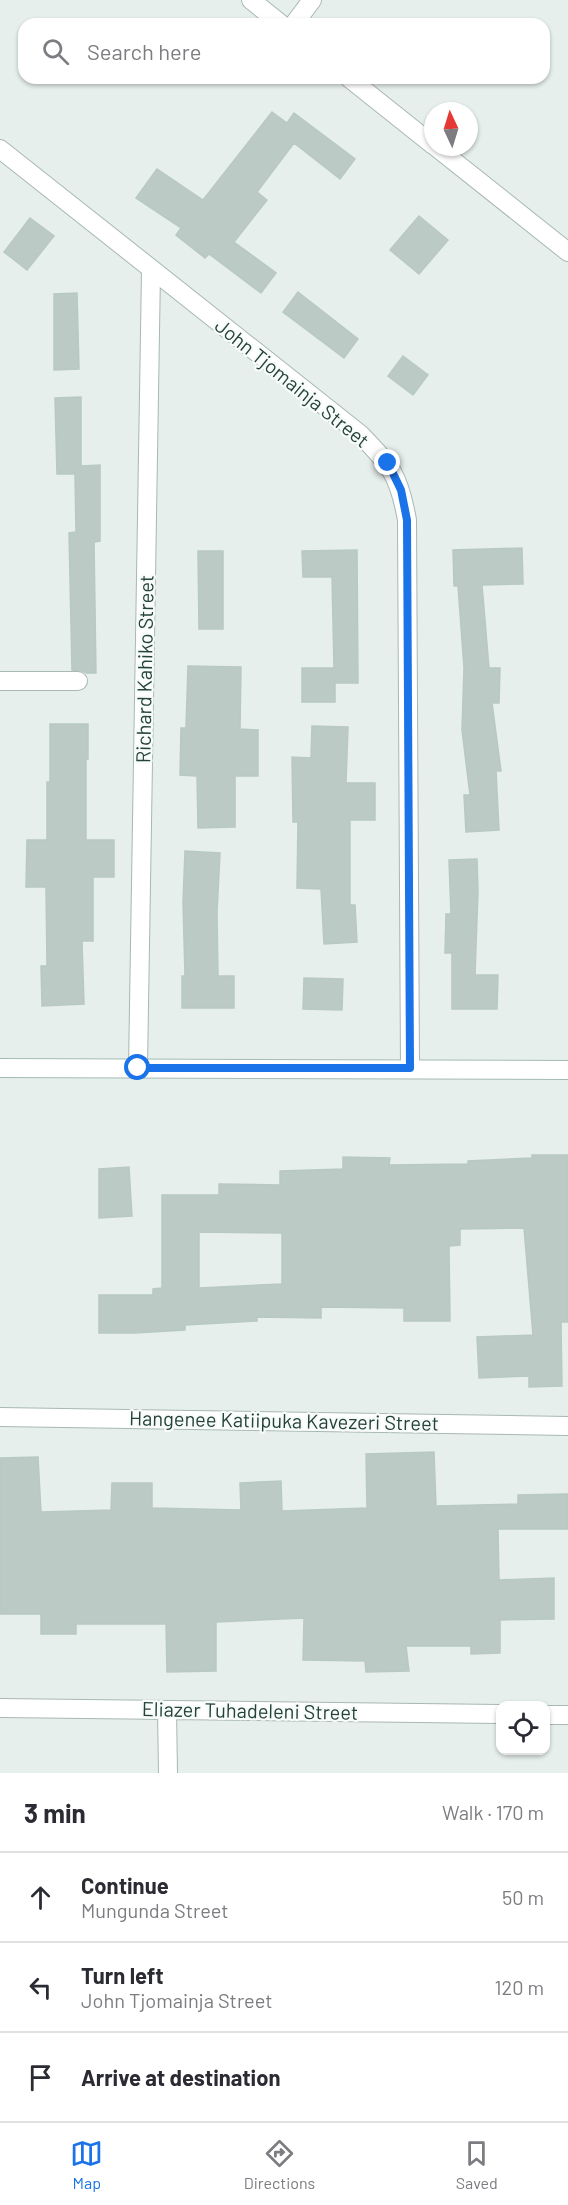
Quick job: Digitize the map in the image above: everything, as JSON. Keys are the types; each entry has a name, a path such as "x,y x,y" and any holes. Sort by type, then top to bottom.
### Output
{"street":[{"path":"251,0 274,18"},
{"path":"298,18 312,0"},
{"path":"357,84 424,137"},
{"name":"John Tjomainja Street","path":"0,150 360,434 388,463 401,490 407,520 410,1068"},
{"path":"448,156 568,252"},
{"name":"Richard Kahiko Street","path":"138,1068 151,271"},
{"path":"0,681 78,681"},
{"path":"0,1068 568,1070"},
{"name":"Hangenee Katiipuka Kavezeri Street","path":"0,1417 568,1426"},
{"name":"Eliazer Tuhadeleni Street","path":"0,1708 496,1714"},
{"path":"167,1710 168,1773"},
{"path":"550,1715 568,1715"}],"building":[{"path":"272,112 287,123 294,113 355,159 340,179 294,143 257,192 267,200 234,242 276,273 261,293 209,254 205,258 176,235 181,228 136,198 157,169 203,200"},
{"path":"419,216 448,240 419,274 390,250"},
{"path":"30,218 54,236 27,270 4,252"},
{"path":"298,292 358,339 344,358 283,312"},
{"path":"77,293 79,369 54,370 54,294"},
{"path":"403,356 428,375 413,395 388,376"},
{"path":"81,397 81,466 100,465 100,541 94,542 96,673 72,670 69,533 76,532 75,474 57,474 55,398"},
{"path":"522,548 523,584 482,585 489,668 500,668 499,703 492,703 501,771 496,771 499,830 466,832 464,795 470,795 462,730 464,668 458,586 454,586 453,550"},
{"path":"357,550 358,683 335,683 335,702 302,702 302,668 334,668 332,577 303,577 302,551"},
{"path":"198,551 223,551 223,629 199,629"},
{"path":"188,666 241,667 240,729 258,730 258,776 235,776 235,827 198,828 197,776 180,775 181,728 186,728"},
{"path":"50,724 88,724 86,840 114,840 114,877 93,877 93,941 82,941 84,1004 42,1006 41,966 47,966 46,887 26,887 27,840 47,840"},
{"path":"312,726 348,727 346,783 375,783 375,820 350,820 350,905 355,905 357,942 324,944 321,889 297,888 298,822 293,822 292,757 311,758"},
{"path":"185,851 220,853 217,912 218,976 234,976 234,1008 182,1008 182,976 185,976 183,902"},
{"path":"477,859 475,975 498,975 497,1009 452,1009 452,953 445,953 446,914 451,914 449,860"},
{"path":"304,978 343,979 342,1010 303,1009"},
{"path":"532,1155 568,1155 568,1322 561,1322 562,1386 529,1387 529,1376 479,1378 477,1337 533,1335 524,1228 460,1229 460,1245 449,1246 450,1321 404,1321 404,1308 321,1307 321,1318 257,1317 257,1321 185,1325 185,1330 99,1333 99,1295 153,1295 153,1289 162,1288 162,1195 219,1195 219,1184 280,1185 280,1171 343,1169 343,1157 390,1158 389,1165 468,1164 468,1161 532,1158","holes":["199,1232 282,1233 282,1284 199,1288"]},
{"path":"129,1167 132,1216 99,1218 99,1169"},
{"path":"434,1452 436,1506 518,1504 518,1495 568,1494 568,1529 498,1529 499,1580 554,1578 554,1619 500,1620 500,1653 471,1654 471,1646 406,1646 409,1671 366,1672 365,1661 303,1660 304,1618 216,1622 216,1671 167,1672 166,1624 76,1624 76,1634 41,1634 41,1614 0,1614 0,1458 38,1457 41,1512 111,1510 112,1483 152,1483 152,1508 241,1510 240,1483 281,1481 282,1511 367,1508 366,1454"}],"route":[{"path":"138,1068 410,1068 407,520 401,490 388,463"}]}
